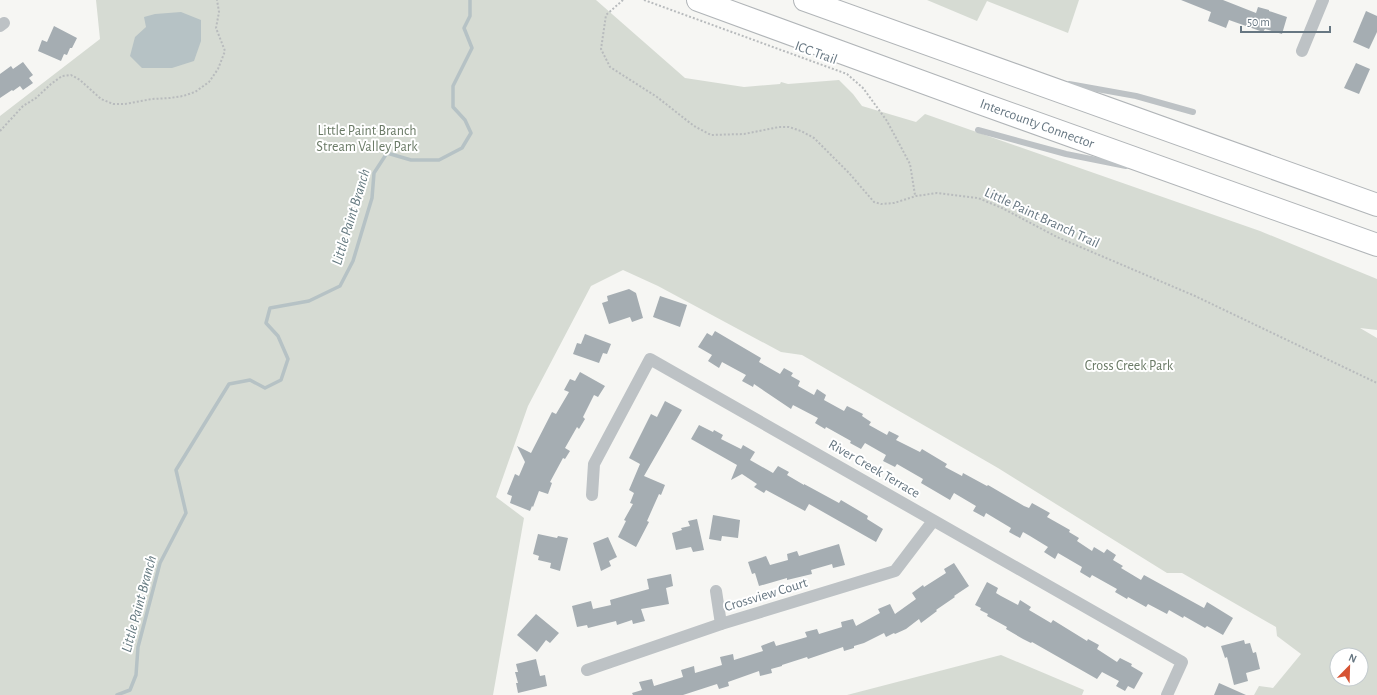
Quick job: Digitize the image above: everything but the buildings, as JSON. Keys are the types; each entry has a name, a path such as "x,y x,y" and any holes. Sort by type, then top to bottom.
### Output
{"highway":[{"name":"Intercounty Connector","path":"698,0 1182,176 1377,245"},
{"path":"805,0 1377,205"}],"street":[{"path":"1302,51 1323,0"},
{"name":"River Creek Terrace","path":"592,495 594,464 650,359 1182,662 1167,695"},
{"name":"Crossview Court","path":"587,670 721,624 895,571 933,521"},
{"path":"716,592 721,624"}],"lane":[{"path":"1014,76 1053,82"},
{"path":"1060,83 1125,94 1193,112"},
{"path":"978,130 1066,154 1131,166"},
{"path":"1146,169 1182,176"}],"path":[{"path":"0,131 23,106 36,98 62,76 71,75 80,80 101,99 113,104 125,104 152,99 170,98 195,92 209,82 218,69 225,51 216,28 219,12 217,0"},
{"name":"Little Paint Branch Trail","path":"623,0 606,15 601,49 610,68 657,97 694,126 711,135 744,134 779,127 800,131 814,138 849,173 874,202 881,204 894,203 916,196 936,194 978,198 1002,208 1057,237 1194,296 1377,383"},
{"name":"ICC Trail","path":"644,0 847,74 863,88 887,122 910,164 916,196"}],"green space":[{"path":"96,0 596,0 685,78 744,87 780,84 781,82 788,84 839,80 853,94 862,106 916,122 925,114 1260,231 1377,279 1377,330 1360,328 1377,338 1377,695 1254,695 1259,686 1273,688 1301,654 1277,636 1276,627 1182,573 1167,573 998,468 802,355 781,352 658,286 623,270 591,286 528,406 496,497 524,518 493,695 0,695 0,116 100,39"},
{"path":"927,0 1079,0 1068,33 987,1 977,21"},
{"path":"1001,655 1084,690 1082,695 847,695"}],"shaded area":[{"path":"181,12 201,20 201,41 194,61 172,68 142,68 130,56 135,37 146,27 144,17 155,14"}],"waterway":[{"name":"Little Paint Branch","path":"117,695 130,690 136,675 138,647 160,563 186,513 176,470 229,384 250,380 265,388 281,380 288,359 278,336 266,323 270,308 309,301 340,286 353,261 372,198 374,173 387,153 411,160 439,160 462,148 471,133 465,120 453,107 453,86 472,48 464,28 470,16 470,0"}],"park label":[{"name":"Little Paint Branch Stream Valley Park","path":"367,140"},
{"name":"Cross Creek Park","path":"1129,366"}]}
